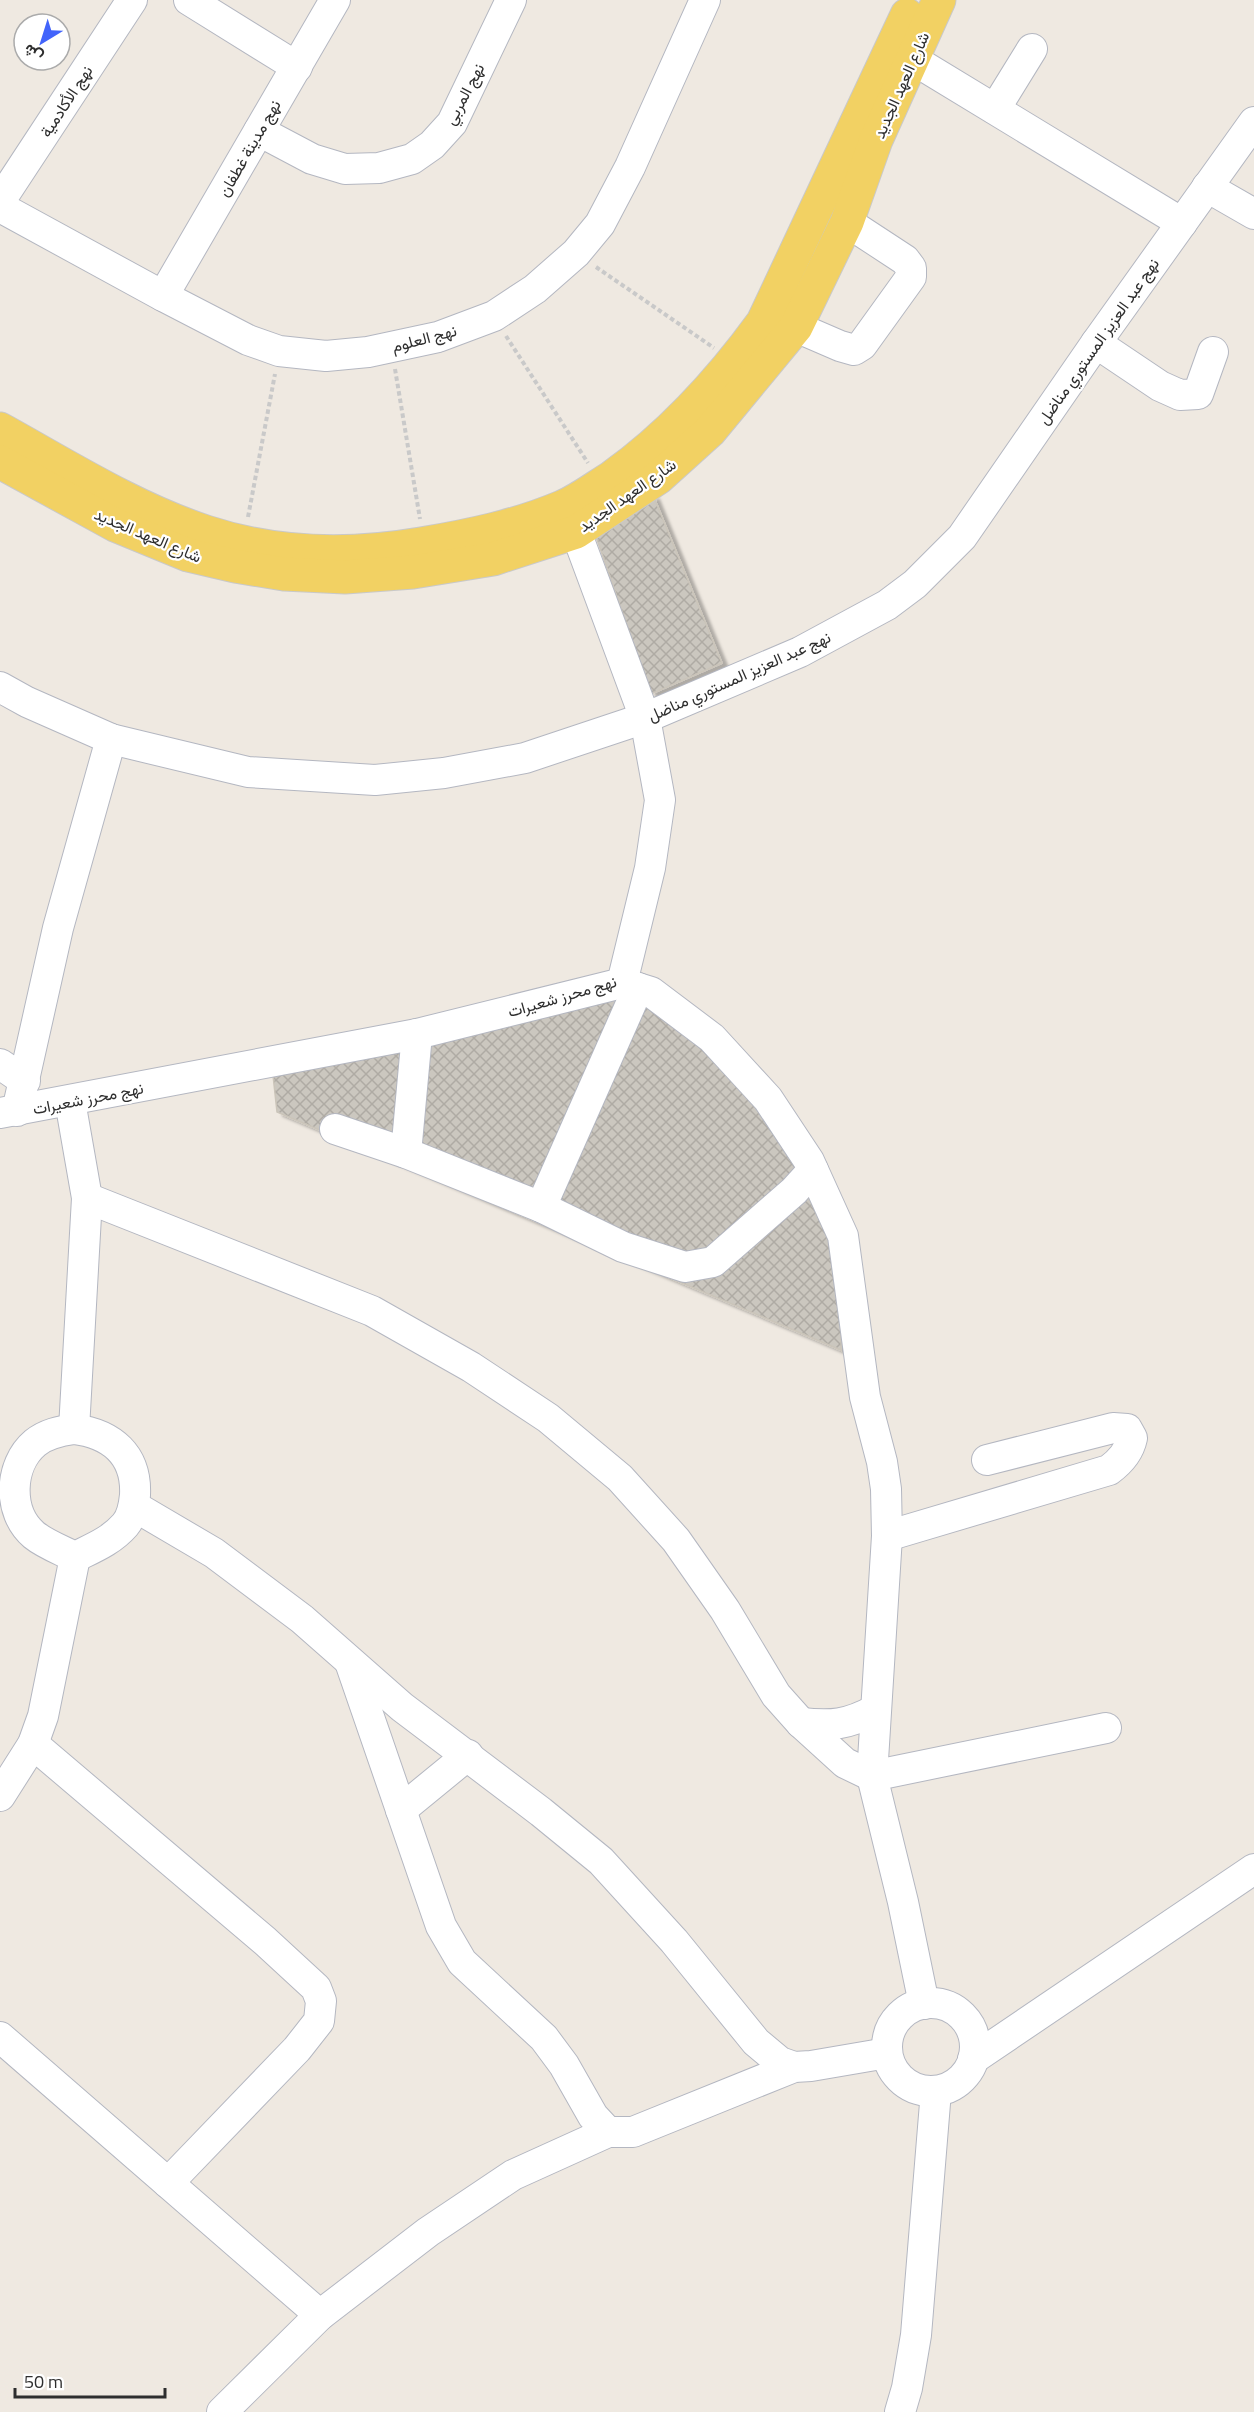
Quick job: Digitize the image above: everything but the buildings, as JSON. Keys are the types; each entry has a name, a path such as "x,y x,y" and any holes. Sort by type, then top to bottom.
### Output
{"main road":[{"name":"شارع العهد الجديد","path":"0,429 129,501 207,532 243,542 287,550 347,552 392,549 490,531 569,520 601,484 637,459 688,414 734,362 763,322 855,131 914,0"},
{"name":"شارع العهد الجديد","path":"0,462 116,525 188,555 284,574 345,577 413,572 493,559 658,478 710,431 796,327 847,222 876,140 939,0"}],"street":[{"name":"نهج الأكادمية","path":"0,201 132,0"},
{"path":"189,0 297,67"},
{"name":"نهج مدينة غطفان","path":"163,296 335,0"},
{"name":"نهج المربي","path":"259,131 312,159 345,169 379,168 412,159 432,145 452,123 511,0"},
{"name":"نهج العلوم","path":"0,207 248,340 279,351 326,356 368,352 438,337 494,316 535,290 576,253 600,224 630,167 705,0"},
{"path":"995,109 1032,49"},
{"path":"912,59 1182,223"},
{"name":"نهج عبد العزيز المستوري مناضل","path":"0,687 27,702 111,740 248,772 375,780 444,773 525,758 645,718 800,652 887,605 915,584 962,537 1096,343 1254,122"},
{"path":"1207,187 1254,214"},
{"path":"796,327 854,350 862,345 911,277 911,268 905,260 847,222"},
{"path":"1096,343 1160,386 1180,395 1198,394 1213,352"},
{"name":"نهج محرز شعيرات","path":"9,1112 417,1034 630,985 660,800 645,718 569,520"},
{"path":"9,1112 25,1081 58,928 111,740"},
{"path":"541,1208 630,985 651,992 712,1038 768,1099 813,1170 843,1236 865,1397 884,1471 886,1536 872,1776 903,1902 924,2004"},
{"path":"406,1153 417,1034"},
{"path":"0,1064 25,1081"},
{"path":"70,1101 87,1198 74,1429"},
{"path":"335,1129 406,1153 541,1208 623,1247 685,1267 712,1262 794,1191 813,1170"},
{"path":"87,1198 372,1311 471,1367 548,1418 620,1478 676,1540 725,1610 776,1695 801,1723 845,1763 872,1776 1106,1728"},
{"path":"886,1536 1109,1470 1120,1462 1131,1446 1132,1438 1126,1429 1113,1428 987,1460"},
{"path":"74,1429 91,1431 107,1438 121,1449 130,1464 135,1481 134,1506 126,1523 107,1542 75,1557 32,1534 18,1511 11,1454 53,1433 74,1429"},
{"path":"134,1506 214,1552 302,1619 402,1707 468,1755 600,1861 674,1941 756,2042 780,2062 794,2067"},
{"path":"0,1796 33,1744 43,1716 75,1557"},
{"path":"349,1660 441,1926 462,1962 544,2038 564,2065 592,2116 608,2132"},
{"path":"801,1723 832,1726 855,1721 875,1710"},
{"path":"33,1744 265,1941 316,1988 321,2001 319,2021 297,2049 168,2184"},
{"path":"401,1810 468,1755"},
{"path":"974,2059 1254,1869"},
{"path":"924,2004 942,2005 957,2012 969,2025 975,2042 974,2059 966,2074 952,2086 936,2091 919,2090 904,2082 893,2069 887,2053 888,2036 896,2020 908,2009 924,2004"},
{"path":"0,2037 320,2315"},
{"path":"222,2412 320,2315 428,2232 513,2175 608,2132 633,2132 794,2067 887,2053"},
{"path":"900,2412 907,2388 916,2335 936,2091"}],"path":[{"path":"576,253 734,362"},
{"path":"494,316 601,484"},
{"path":"391,347 425,543"},
{"path":"243,542 279,351"}]}
